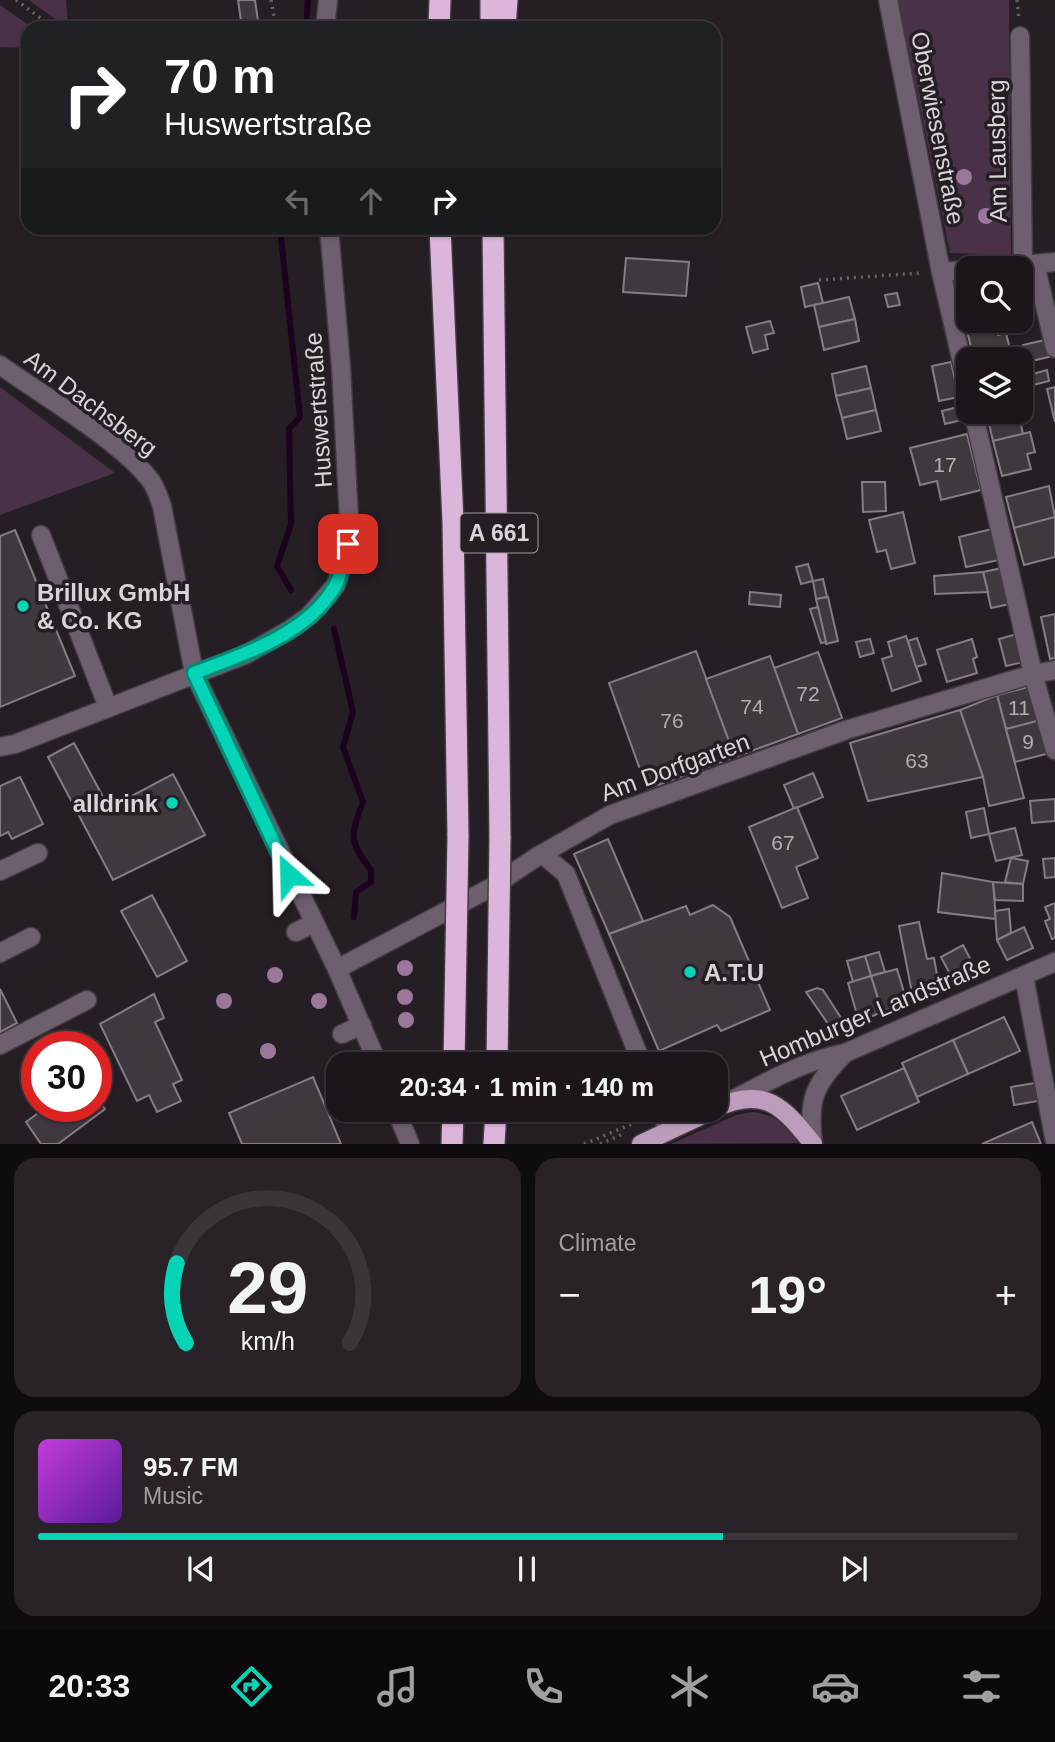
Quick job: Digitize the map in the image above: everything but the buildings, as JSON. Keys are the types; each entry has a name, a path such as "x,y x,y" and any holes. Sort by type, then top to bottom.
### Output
{"highway":[{"path":"439,21 440,0"},
{"path":"491,0 491,21"},
{"path":"506,21 507,0"},
{"name":"A 661","path":"440,235 453,522 458,836 454,1052"},
{"name":"A 661","path":"494,235 500,838 497,1052"},
{"path":"452,1143 453,1122"},
{"path":"494,1143 495,1122"}],"main road":[{"path":"728,1106 761,1101 782,1107 813,1143"},
{"name":"Homburger Landstraße","path":"641,1143 685,1122"}],"street":[{"path":"326,21 328,0"},
{"name":"Oberwiesenstraße","path":"888,0 941,272 958,347"},
{"name":"Am Lausberg","path":"1020,36 1029,256"},
{"name":"Huswertstraße","path":"0,747 15,744 247,654 309,616 326,600 342,568 348,544 348,468 329,235"},
{"path":"1033,264 1055,262"},
{"path":"941,272 956,271"},
{"name":"Am Lausberg","path":"1033,277 1055,348"},
{"name":"Am Dachsberg","path":"0,365 114,446 138,466 153,484 162,506 194,673 304,928 337,969 373,1052"},
{"path":"976,424 1033,674 1055,750"},
{"path":"41,535 108,707"},
{"name":"Am Dorfgarten","path":"337,969 492,887 542,854 610,815 846,730 1033,674 1055,670"},
{"path":"0,871 38,853"},
{"path":"542,854 566,874 637,1052"},
{"path":"0,953 31,937"},
{"name":"Homburger Landstraße","path":"728,1102 805,1063 845,1054 1055,962"},
{"path":"1024,976 1055,1142"},
{"path":"0,1045 87,1000"},
{"path":"342,1034 362,1025"},
{"path":"813,1143 810,1114 814,1092 824,1075 845,1054"},
{"path":"401,1122 410,1143"},
{"path":"665,1122 668,1130"}],"path":[{"path":"16,0 44,21"},
{"path":"271,0 275,21"},
{"path":"819,280 941,272"},
{"path":"584,1143 634,1122"}],"shaded area":[{"path":"29,0 66,0 68,21 58,21"},
{"path":"898,0 1009,0 1011,255 950,253"},
{"path":"0,5 23,21 21,48 0,47"},
{"path":"0,387 115,473 0,515"},
{"path":"752,1112 767,1115 790,1130 798,1143 671,1144 720,1122 728,1122 728,1119"}],"waterway":[{"path":"306,21 308,0"},
{"path":"281,235 300,417 289,429 291,524 277,566 291,590"},
{"path":"334,629 353,712 343,747 363,802 354,831 355,845 371,870 371,882 356,892 354,917"}],"place":[{"name":"Brillux GmbH & Co. KG","path":"23,606"},
{"name":"alldrink","path":"172,803"},
{"name":"A.T.U","path":"690,972"}],"route":[{"path":"289,875 194,673 247,654 309,616 326,600 335,585 348,544"}]}
